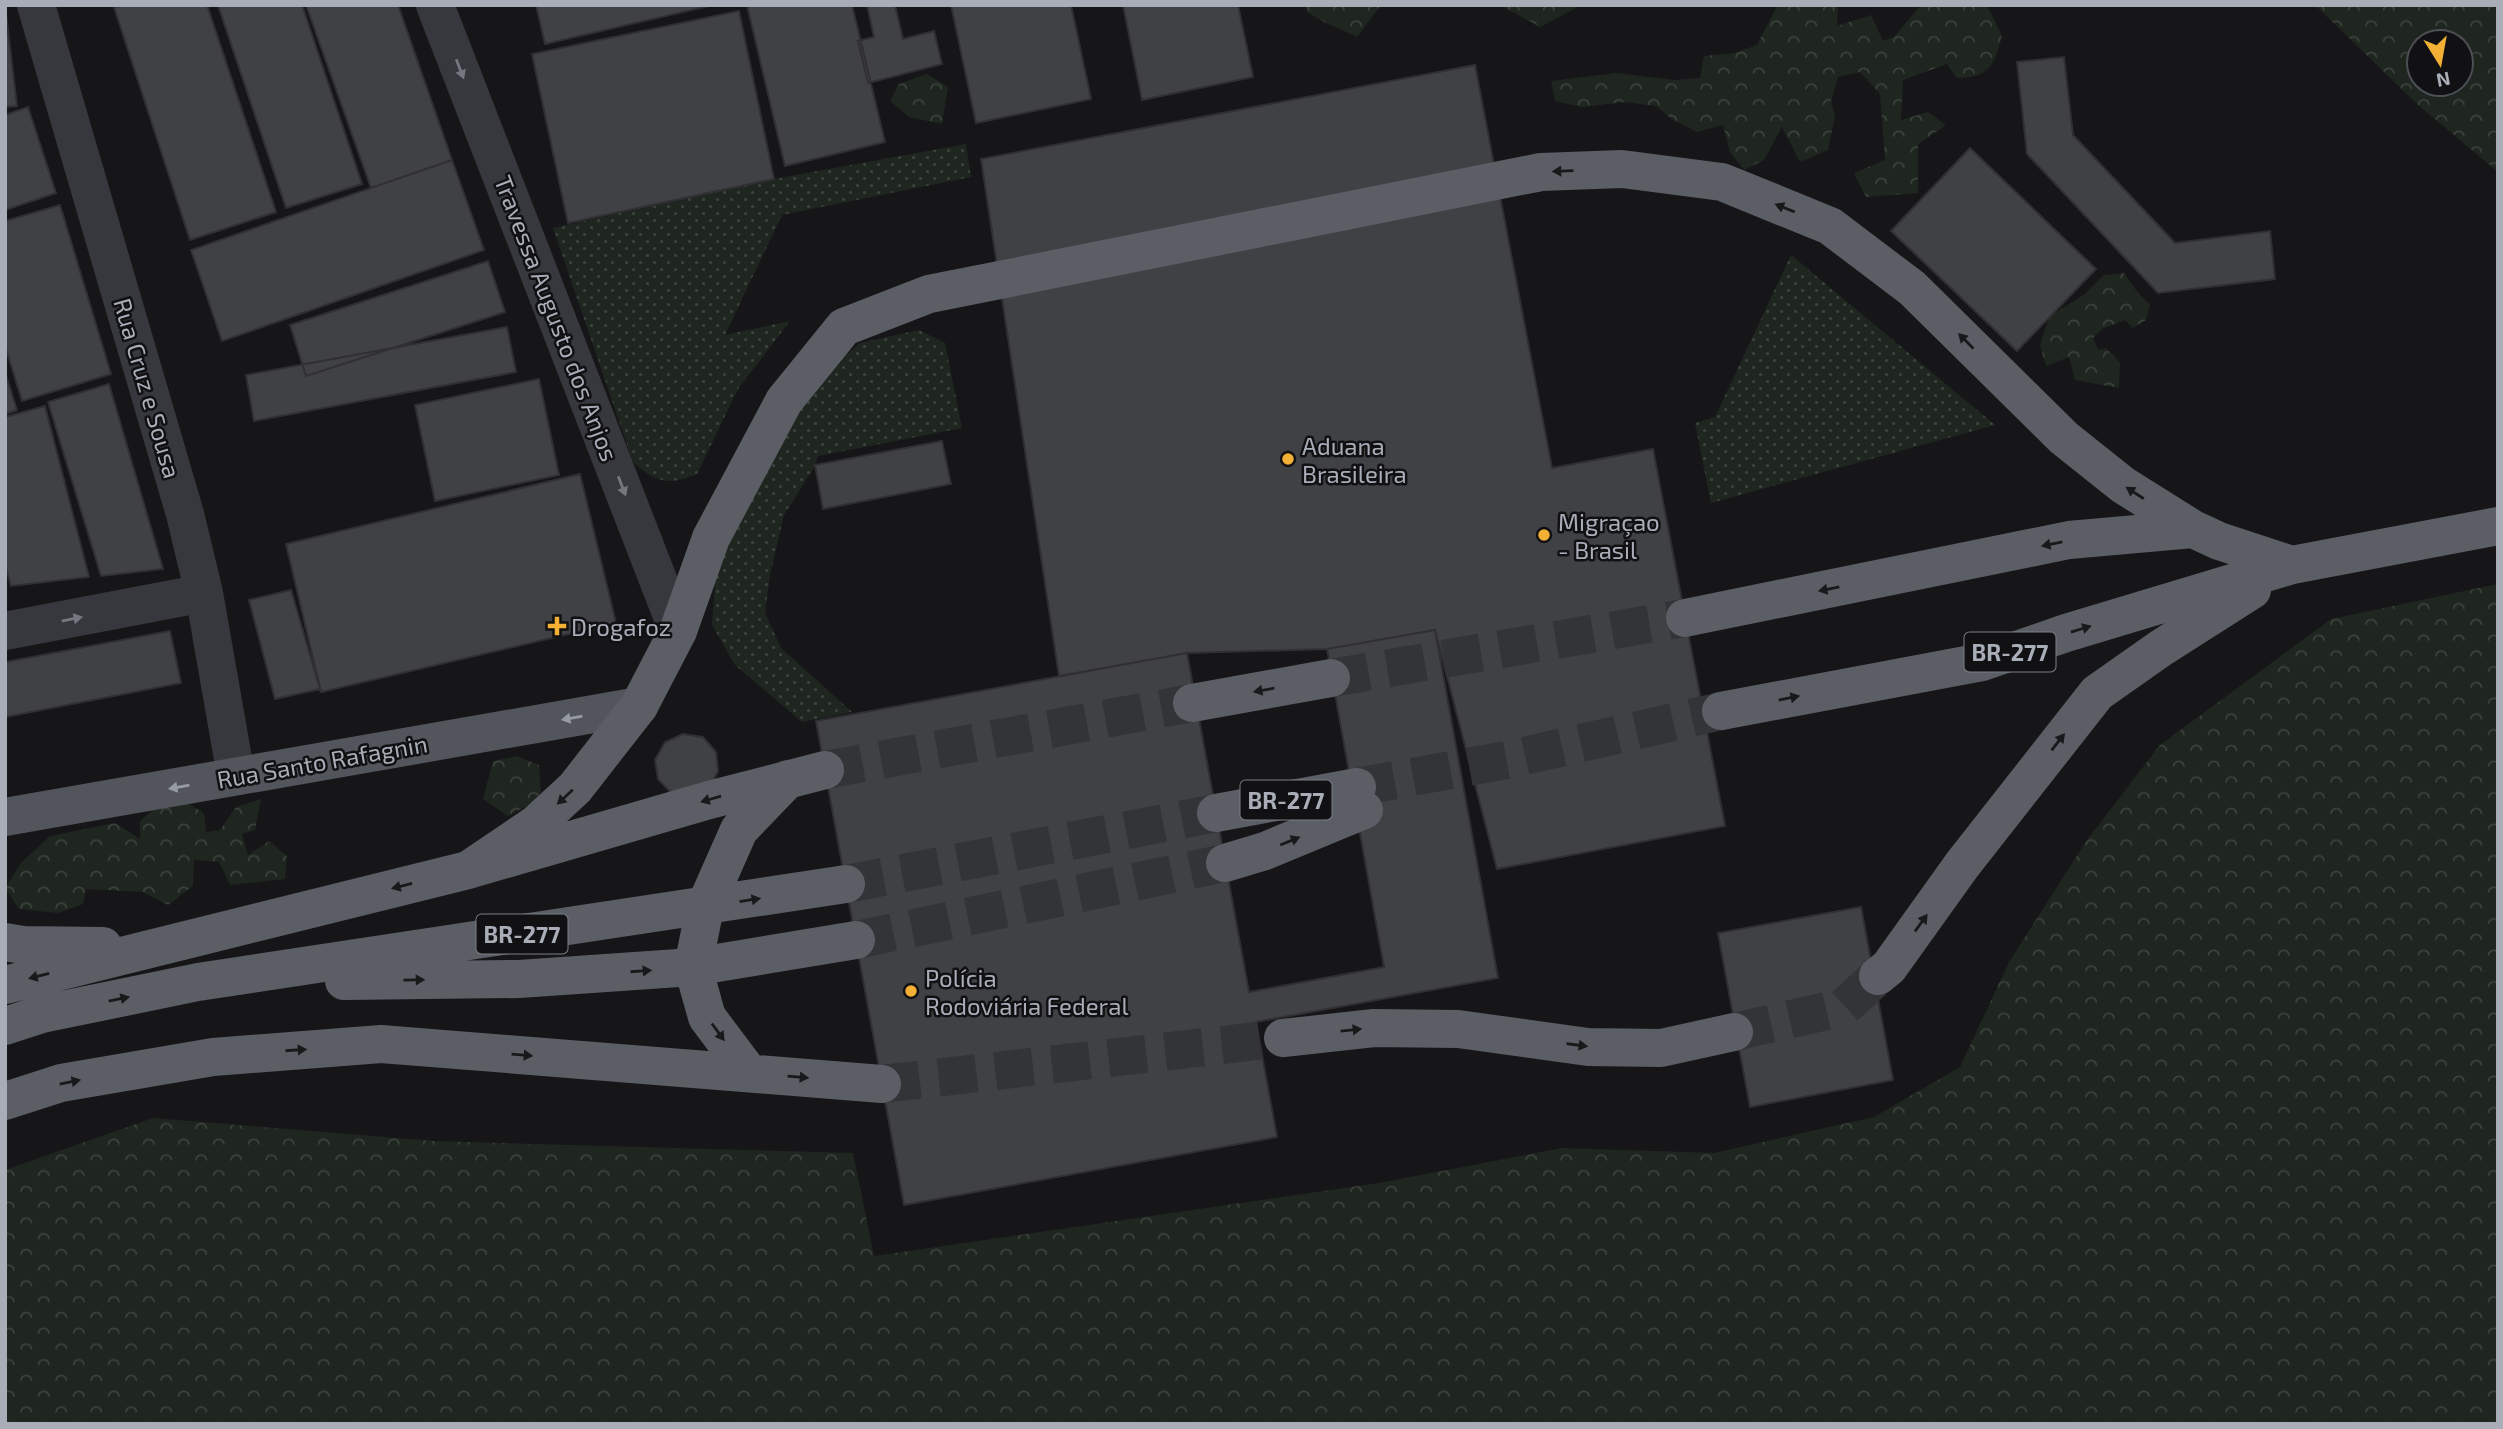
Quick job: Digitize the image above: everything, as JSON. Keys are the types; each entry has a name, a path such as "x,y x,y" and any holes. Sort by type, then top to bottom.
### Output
{"highway":[{"path":"468,870 536,824 575,788 639,706 678,631 710,538 784,401 844,327 929,294 1541,172 1622,169 1722,182 1830,226 1912,288 2064,438 2123,485 2193,529"},
{"name":"BR-277","path":"1721,711 1982,662 2066,633 2292,565 2498,526"},
{"name":"BR-277","path":"1685,618 2069,540 2193,529 2219,541 2292,565"},
{"path":"1878,976 1889,967 1962,865 2096,693 2161,648 2292,565"},
{"path":"1192,703 1331,678"},
{"path":"5,985 468,870 807,774 739,831 705,907 693,967 707,1017 749,1073"},
{"name":"BR-277","path":"1216,813 1361,799 1265,851 1225,863"},
{"name":"BR-277","path":"5,1026 42,1014 198,982 846,884"},
{"path":"198,982 519,979 693,967 856,940"},
{"path":"5,942 23,945 97,946 168,943"},
{"path":"1283,1038 1374,1028 1458,1028 1588,1047 1661,1048 1734,1032"},
{"path":"5,1101 61,1083 213,1057 381,1044 882,1084"}],"main road":[{"name":"Rua Santo Rafagnin","path":"5,817 639,706"}],"street":[{"name":"Rua Cruz e Sousa","path":"36,5 186,514 204,593 236,776"},
{"name":"Travessa Augusto dos Anjos","path":"435,5 678,631"},
{"path":"5,631 204,593"}],"green space":[{"path":"1306,5 1381,5 1357,37 1307,12"},
{"path":"1500,5 1576,5 1576,8 1540,27"},
{"path":"1781,5 1838,5 1837,26 1871,15 1883,41 1894,37 1921,5 1987,5 2002,36 1989,68 1977,75 1957,78 1947,64 1903,80 1901,120 1928,112 1946,125 1918,144 1918,193 1866,197 1854,173 1885,160 1880,94 1860,72 1838,77 1831,101 1835,116 1828,150 1800,162 1782,127 1764,160 1744,170 1730,152 1723,125 1697,132 1673,120 1656,106 1625,102 1582,107 1555,101 1551,81 1616,73 1675,80 1700,78 1704,56 1735,53 1757,45 1776,8"},
{"path":"2315,5 2498,5 2498,172 2411,98 2475,98 2475,28 2405,28 2405,92"},
{"path":"927,74 948,87 942,124 909,117 890,101 899,84"},
{"path":"966,144 971,177 782,215 725,335 790,321 738,389 697,474 678,480 663,480 633,462 553,228 774,179"},
{"path":"1791,255 1995,425 1711,503 1695,423 1715,417"},
{"path":"2124,273 2150,305 2146,320 2133,328 2125,320 2102,329 2093,338 2098,350 2106,348 2120,363 2119,388 2075,380 2069,357 2046,366 2040,345 2049,317 2085,294 2104,275"},
{"path":"919,330 945,343 962,428 818,456 815,466 784,515 770,575 765,613 781,648 852,712 802,722 735,665 712,625 715,581 733,525 786,430 830,369 860,343"},
{"path":"2498,584 2498,1424 5,1424 5,1170 153,1118 433,1141 853,1153 874,1256 1379,1183 1562,1148 1714,1153 1874,1117 1960,1067 2009,962 2087,840 2160,745 2331,619"},
{"path":"517,756 539,765 541,792 533,803 508,816 483,799 493,761"},
{"path":"261,799 255,830 242,834 248,855 269,841 287,856 285,879 230,885 219,862 194,860 193,886 168,905 143,892 86,889 83,904 58,913 19,909 5,888 21,863 50,836 115,823 140,839 140,821 164,800 189,804 204,813 206,832 220,830 236,807"}],"building":[{"path":"5,5 17,106 5,107"},
{"path":"207,5 276,212 190,240 114,7"},
{"path":"218,5 302,5 362,184 286,208"},
{"path":"306,5 398,5 452,160 371,188"},
{"path":"536,5 713,5 545,44"},
{"path":"747,5 852,5 885,142 785,166"},
{"path":"867,5 895,5 903,39 934,31 942,64 868,83 858,41 874,37"},
{"path":"951,5 1071,5 1091,99 976,123"},
{"path":"1123,5 1238,5 1253,77 1142,100"},
{"path":"739,11 774,179 568,223 532,54"},
{"path":"2064,57 2073,135 2175,243 2270,231 2275,279 2158,293 2027,154 2017,62"},
{"name":"Aduana Brasileira","path":"1475,65 1552,468 1653,449 1725,826 1497,869 1435,630 1327,649 1187,653 1059,676 981,159"},
{"path":"28,107 56,193 5,210 5,115"},
{"path":"1970,148 2096,269 2017,351 1891,231"},
{"path":"452,160 484,250 222,341 191,250"},
{"path":"60,205 111,374 22,401 5,346 5,221"},
{"path":"488,261 505,312 306,376 290,325"},
{"path":"507,327 516,372 254,421 246,375"},
{"path":"5,372 17,410 5,414"},
{"path":"539,379 559,475 435,501 415,405"},
{"path":"109,384 163,569 101,576 48,402"},
{"path":"45,406 89,577 11,586 5,564 5,417"},
{"path":"942,441 951,484 823,509 815,465"},
{"path":"580,474 616,623 321,692 286,544"},
{"path":"291,590 320,689 275,699 249,600"},
{"path":"1435,630 1498,978 1256,1022 1277,1137 904,1205 816,721 1187,653 1249,992 1384,967 1327,649"},
{"path":"170,631 181,683 5,717 5,662"},
{"path":"683,734 703,737 716,752 718,771 709,789 672,794 658,779 655,760 665,742"},
{"path":"1861,907 1893,1080 1750,1107 1718,933"}],"tunnel":[{"path":"1331,678 1685,618"},
{"path":"825,770 1192,703"},
{"path":"1357,787 1507,760 1721,711"},
{"path":"846,884 1216,813"},
{"path":"856,940 1225,863"},
{"path":"1734,1032 1844,1007 1878,976"},
{"path":"882,1084 1283,1038"}],"place":[{"name":"Aduana Brasileira","path":"1288,459"},
{"name":"Migraçao - Brasil","path":"1544,535"},
{"name":"Drogafoz","path":"557,626"},
{"name":"Polícia Rodoviária Federal","path":"911,991"}]}
